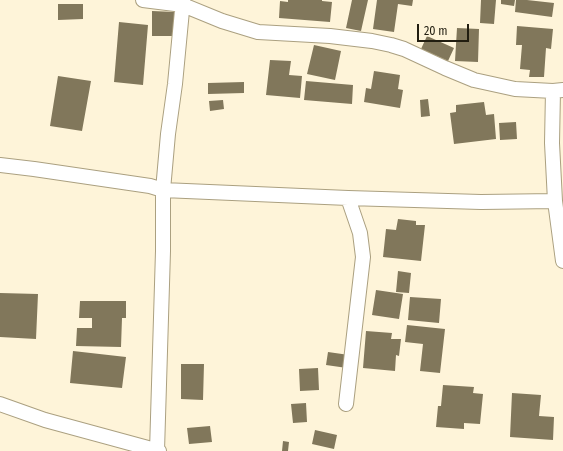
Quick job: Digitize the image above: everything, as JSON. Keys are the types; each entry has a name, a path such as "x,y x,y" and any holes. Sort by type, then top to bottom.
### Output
{"street":[{"path":"143,0 183,2 222,21 258,32 330,36 391,45 404,49 474,80 515,89 558,91 552,144 555,201 563,261"},
{"path":"0,404 45,420 158,451 163,190 183,2"},
{"path":"0,165 34,168 150,186 163,190 481,202 555,201"},
{"path":"346,404 363,257 360,233 348,198"}],"building":[{"path":"288,0 322,0 332,2 330,22 279,18 280,1 288,2"},
{"path":"352,0 368,0 361,31 346,28"},
{"path":"377,0 413,0 412,6 398,4 394,32 373,29"},
{"path":"481,0 496,0 494,24 480,23"},
{"path":"501,0 515,0 514,6 501,4"},
{"path":"516,0 554,3 552,17 515,12"},
{"path":"58,4 83,4 83,19 58,20"},
{"path":"152,11 175,12 175,36 152,36"},
{"path":"119,22 148,25 143,85 114,82"},
{"path":"517,26 553,29 551,49 546,48 544,77 529,77 530,70 520,69 522,45 516,45"},
{"path":"457,28 479,29 478,62 455,61"},
{"path":"427,36 454,48 448,61 421,49"},
{"path":"314,45 341,51 335,80 307,74"},
{"path":"270,60 291,61 289,75 302,76 300,98 266,95"},
{"path":"374,71 400,75 398,89 403,90 400,108 364,102 366,88 371,89"},
{"path":"58,76 91,81 82,131 50,126"},
{"path":"306,81 353,85 352,104 304,100"},
{"path":"244,82 244,93 208,94 208,83"},
{"path":"428,99 430,116 421,117 420,100"},
{"path":"223,100 224,109 210,111 209,101"},
{"path":"484,102 486,115 494,114 496,139 454,144 450,113 456,112 456,105"},
{"path":"516,122 517,139 500,140 499,123"},
{"path":"398,219 416,221 416,225 425,225 421,261 383,257 386,229 396,230"},
{"path":"398,271 411,273 409,293 396,292"},
{"path":"376,290 403,294 399,319 372,315"},
{"path":"0,293 38,294 36,339 0,337"},
{"path":"410,297 441,299 439,323 408,320"},
{"path":"80,301 126,301 126,318 122,318 121,347 76,346 77,328 92,328 92,318 79,318"},
{"path":"407,325 445,329 440,373 420,371 423,344 405,342"},
{"path":"366,331 392,333 391,339 401,339 399,356 396,355 395,371 363,368"},
{"path":"73,351 126,357 122,388 70,383"},
{"path":"328,352 349,355 347,368 326,365"},
{"path":"181,364 204,364 203,400 181,399"},
{"path":"318,368 319,390 300,391 299,369"},
{"path":"443,385 474,387 473,393 483,394 480,424 464,423 464,429 436,427 438,406 441,406"},
{"path":"512,393 541,395 539,416 554,417 553,440 510,437"},
{"path":"306,403 307,422 293,423 291,404"},
{"path":"210,426 212,442 189,444 187,428"},
{"path":"315,430 337,435 334,449 312,444"},
{"path":"283,441 289,442 288,451 282,451"}]}
